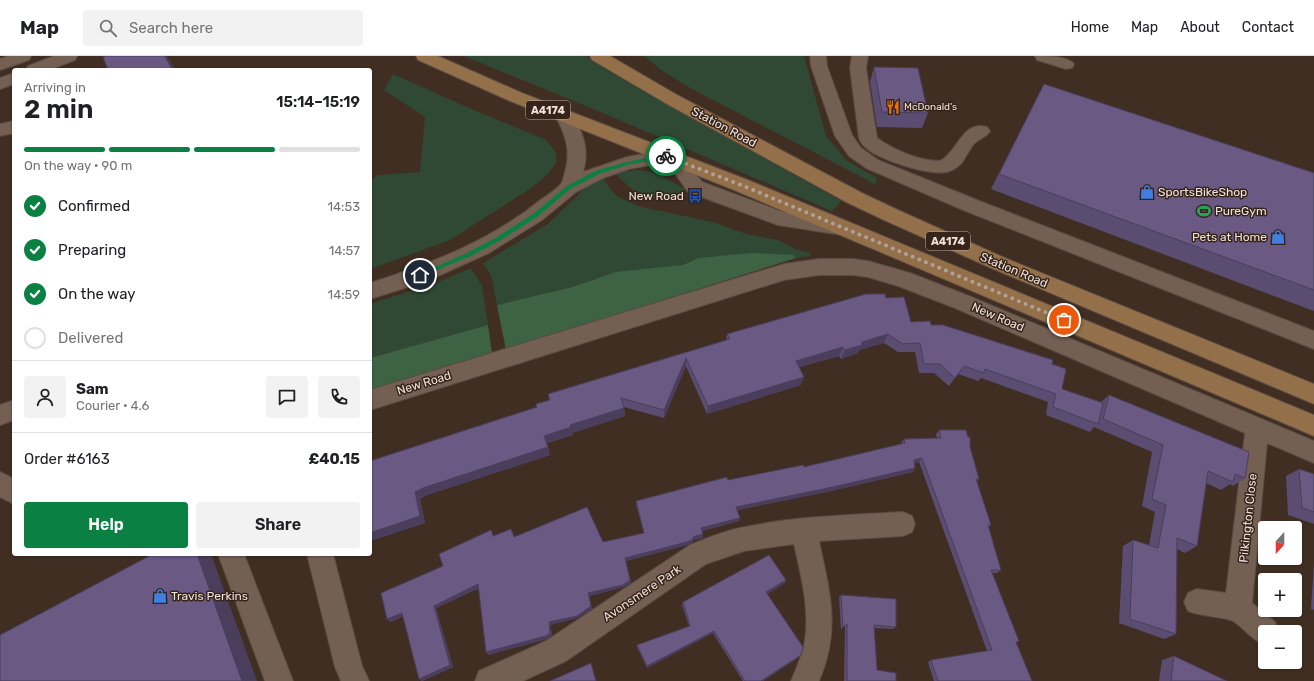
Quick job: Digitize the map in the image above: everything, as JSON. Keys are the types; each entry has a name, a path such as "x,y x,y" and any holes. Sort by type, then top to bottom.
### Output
{"main road":[{"name":"A4174","path":"424,56 488,85 565,117 670,157"},
{"name":"Station Road","path":"598,56 679,103 855,198 891,215 1012,269 1314,394"},
{"name":"A4174","path":"845,229 1314,426"}],"street":[{"path":"0,65 24,56"},
{"path":"39,68 69,56"},
{"path":"818,56 819,66 844,136 855,152 872,164 970,205 1314,340"},
{"path":"860,56 858,68 868,138 873,145 886,152 947,154 956,152 964,146 968,139 981,131"},
{"path":"1043,56 1066,64"},
{"path":"0,84 12,79"},
{"path":"565,117 576,138 578,147 575,170 568,187"},
{"path":"0,130 12,127"},
{"path":"372,290 433,270 482,248 535,215 568,187 608,168 670,157 695,187 778,218 845,229"},
{"name":"New Road","path":"372,399 769,276 803,268 838,267 868,269 927,288 1314,452"},
{"path":"0,415 12,411"},
{"name":"Pilkington Close","path":"1238,608 1257,428"},
{"path":"0,483 12,492"},
{"name":"Avonsmere Park","path":"489,681 556,651 699,554 744,539 804,530 903,524"},
{"path":"804,530 819,607 819,645 805,681"},
{"path":"232,556 279,681"},
{"path":"321,556 347,659 355,681"},
{"path":"1197,602 1238,608 1258,626"}],"green space":[{"path":"464,56 586,56 608,71 841,201 832,211 610,116"},
{"path":"644,56 804,56 826,136 847,161 877,178 875,184 690,88 661,70"},
{"path":"393,74 546,140 556,153 556,163 546,176 531,188 450,240 372,268 372,181 377,175 420,172 425,117 384,90"},
{"path":"640,170 659,174 685,189 677,202 661,200 634,191 613,172"},
{"path":"603,177 610,189 618,197 641,207 713,222 746,234 778,240 795,249 810,253 810,256 796,258 793,255 698,258 683,265 594,279 572,287 497,305 491,275 483,263 548,224 586,187"},
{"path":"751,253 793,255 796,258 506,350 497,305 572,287 616,272 683,265 698,258"},
{"path":"471,268 482,286 488,325 372,357 372,303 436,283"},
{"path":"488,325 492,354 372,390 372,357"}],"building":[{"path":"165,56 171,68 107,68 103,57"},
{"path":"874,67 918,68 928,113 882,112"},
{"path":"1044,84 1314,173 1314,290 999,174"},
{"path":"866,294 885,294 886,298 904,297 911,322 930,321 931,325 943,325 1053,360 1052,364 1066,369 1062,389 1103,403 1098,424 1053,407 1056,394 985,369 984,373 964,366 955,378 940,364 924,364 920,343 903,344 888,334 862,342 862,345 845,350 843,347 796,361 804,377 708,406 686,358 664,410 621,398 624,408 570,425 571,427 544,436 548,447 423,488 415,492 420,516 372,532 372,460 537,407 536,404 550,400 548,394 730,339 727,334"},
{"path":"1109,395 1249,452 1245,478 1235,474 1233,482 1208,471 1197,546 1177,538 1176,634 1130,619 1133,540 1158,548 1166,505 1152,499 1163,445 1103,419"},
{"path":"939,430 966,430 968,437 970,437 970,447 979,479 976,479 991,525 988,525 1001,570 991,570 1019,641 1016,642 1032,681 938,681 931,660 992,650 922,458 914,460 915,468 736,507 740,518 701,528 703,534 693,537 693,539 687,542 625,558 630,580 623,585 588,593 591,606 577,616 549,622 550,633 546,636 486,652 478,584 434,606 450,665 419,679 402,613 387,619 381,593 443,566 439,554 491,530 493,536 511,529 514,537 587,507 603,542 644,533 636,501 727,477 728,480 803,465 804,467 905,443 904,439 941,438"},
{"path":"1299,469 1314,474 1314,512 1302,508"},
{"path":"769,555 786,580 766,592 803,647 801,655 761,681 745,681 714,631 647,666 637,645 690,626 683,602"},
{"path":"149,556 198,556 242,681 0,681 0,635"},
{"path":"841,595 896,599 896,627 874,625 877,670 896,673 896,681 847,681 847,624 843,627"},
{"path":"1174,656 1227,681 1171,681"},
{"path":"591,663 596,681 550,681"}],"way so far":[{"path":"666,156 741,185 1064,320"}],"place":[{"name":"McDonald's","path":"893,107"},
{"name":"SportsBikeShop","path":"1147,192"},
{"name":"New Road","path":"695,196"},
{"name":"PureGym","path":"1204,211"},
{"name":"Pets at Home","path":"1278,237"},
{"name":"Travis Perkins","path":"160,596"}],"route":[{"path":"420,275 482,248 516,228 549,204 568,187 608,168 666,156"}]}
